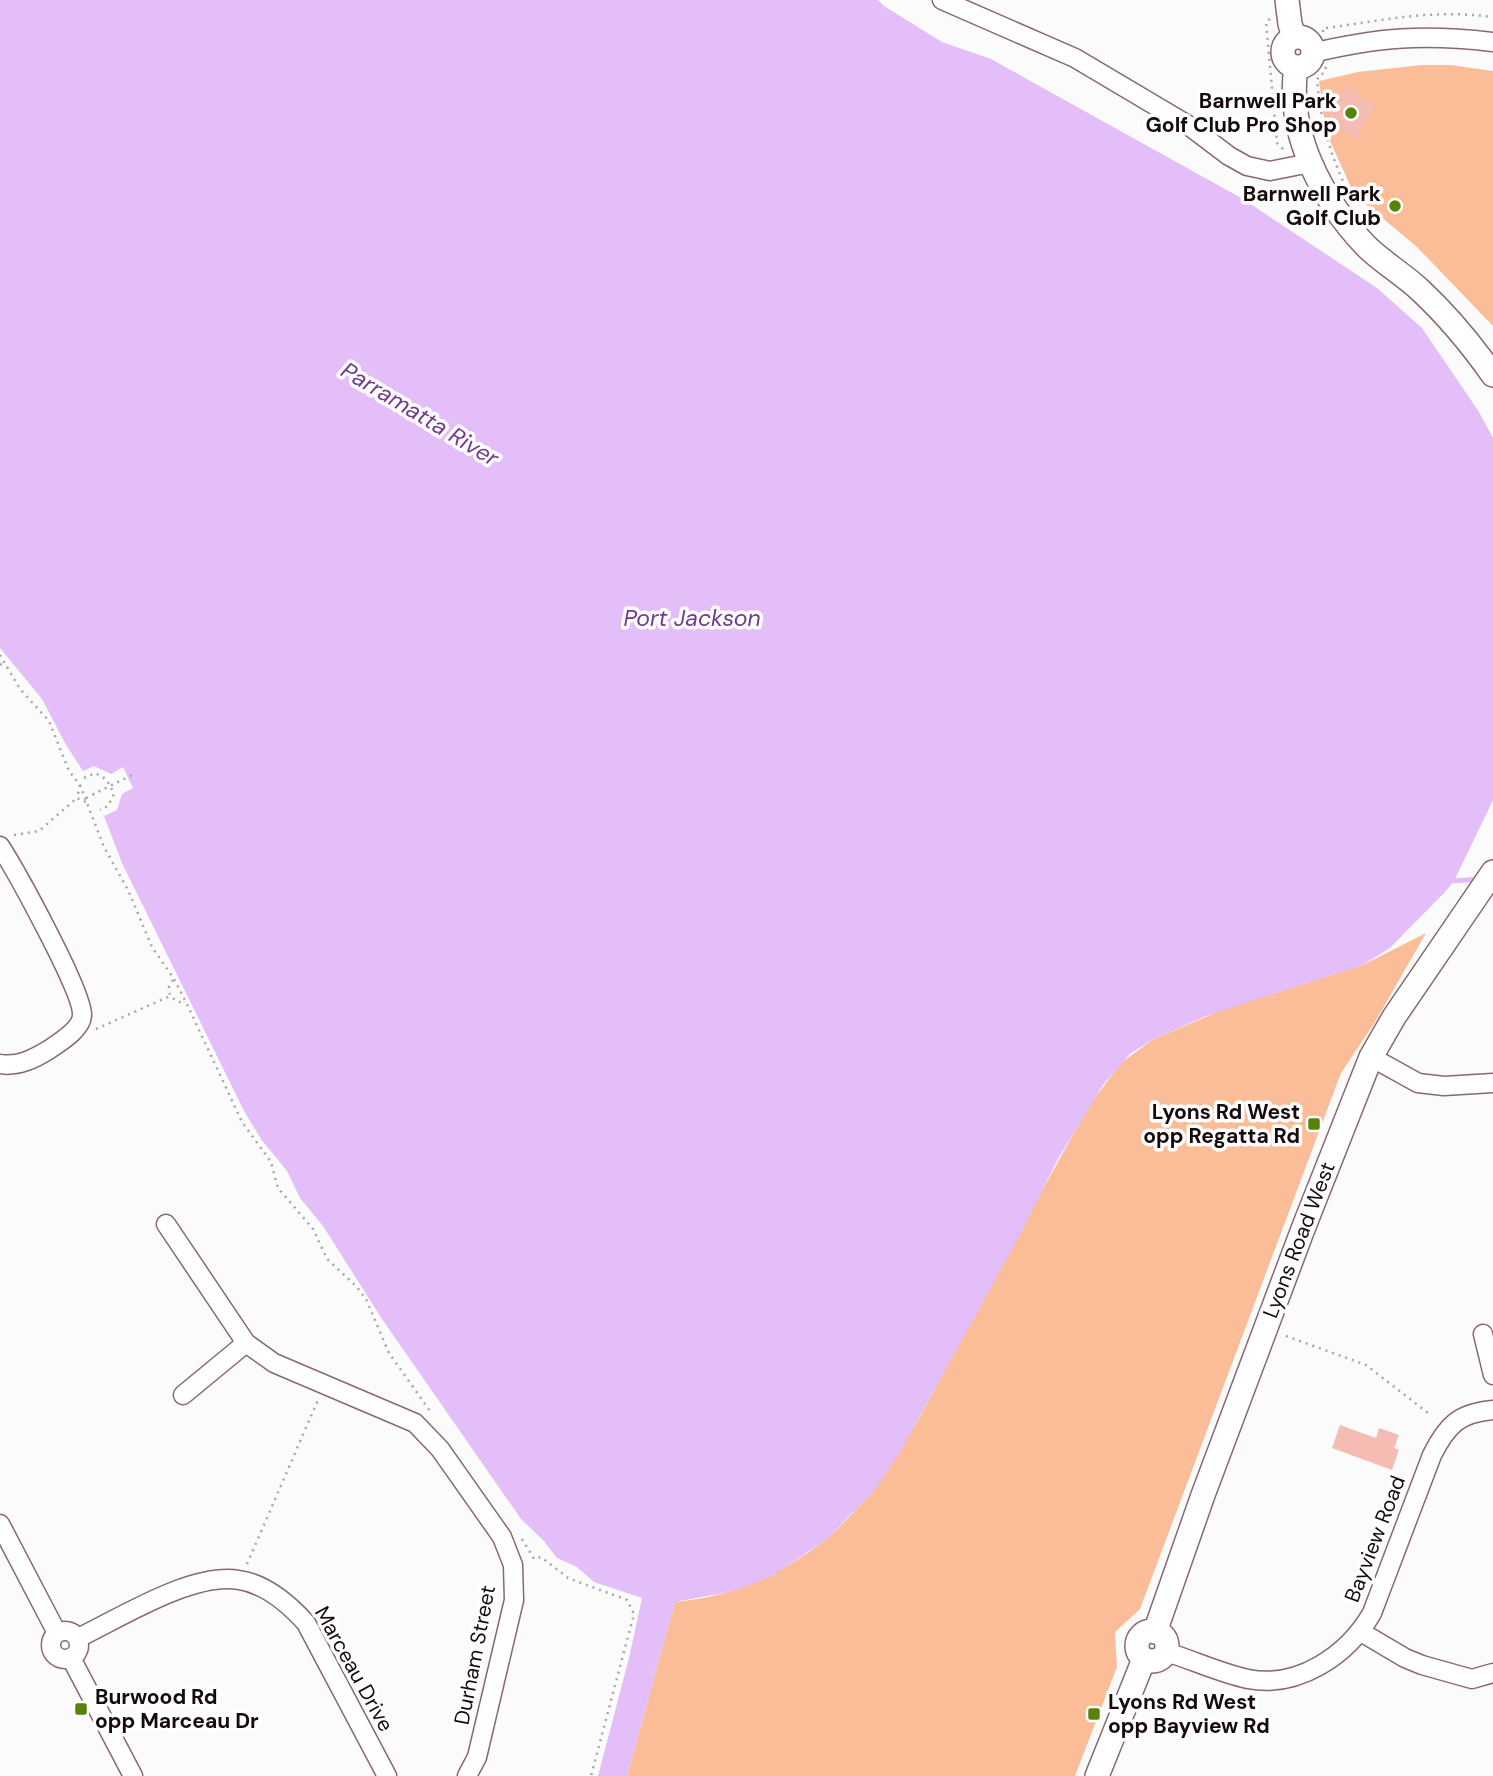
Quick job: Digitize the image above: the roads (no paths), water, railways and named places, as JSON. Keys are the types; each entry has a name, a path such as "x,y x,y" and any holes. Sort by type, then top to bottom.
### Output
{"main road":[{"path":"1287,0 1294,37 1307,40 1311,63 1294,80 1303,141 1310,163 1329,200 1367,248 1418,289 1452,322 1493,375"},
{"name":"Lyons Road West","path":"1097,1776 1155,1647 1203,1495 1371,1057 1394,1017 1493,872"}],"street":[{"path":"942,0 1074,58 1188,125 1247,166 1270,171 1310,163"},
{"path":"1311,63 1365,41 1401,37 1455,37 1493,42"},
{"path":"0,1064 10,1066 38,1056 63,1039 80,1022 82,1014 79,999 4,846"},
{"path":"1371,1057 1418,1083 1444,1086 1493,1083"},
{"name":"Durham Street","path":"166,1224 246,1343 274,1363 415,1423 440,1448 502,1537 513,1565 514,1600 477,1757 467,1776"},
{"path":"1483,1334 1493,1376"},
{"path":"183,1395 246,1343"},
{"name":"Bayview Road","path":"1155,1647 1251,1680 1273,1680 1311,1670 1335,1655 1361,1632 1381,1595 1432,1455 1447,1428 1463,1416 1493,1410"},
{"path":"0,1524 57,1633"},
{"name":"Marceau Drive","path":"78,1638 192,1584 218,1579 240,1580 267,1590 288,1604 306,1623 387,1776"},
{"path":"66,1631 78,1638 79,1648 71,1658 61,1659 54,1654 52,1640 57,1633 66,1631"},
{"path":"1361,1632 1422,1665 1472,1679 1493,1673"},
{"path":"71,1658 133,1776"}],"water":[{"name":"Port Jackson","path":"0,0 878,0 942,42 991,59 1243,199 1377,288 1422,328 1479,412 1493,438 1493,800 1454,881 1390,948 1363,965 1206,1016 1152,1040 1130,1054 1103,1085 1058,1159 1016,1242 900,1452 874,1491 827,1539 772,1576 734,1591 675,1602 627,1776 598,1776 642,1598 594,1582 577,1567 557,1558 521,1519 382,1319 323,1226 300,1198 287,1171 261,1139 244,1111 122,863 83,771 42,699 0,648"}],"waterway":[{"path":"1454,881 1479,879"}],"place":[{"name":"Barnwell Park Golf Club Pro Shop","path":"1351,113"},
{"name":"Barnwell Park Golf Club","path":"1395,206"},
{"name":"Lyons Rd West opp Regatta Rd","path":"1314,1124"},
{"name":"Burwood Rd opp Marceau Dr","path":"81,1709"},
{"name":"Lyons Rd West opp Bayview Rd","path":"1094,1714"}],"water label":[{"name":"Parramatta River","path":"420,414"}]}
